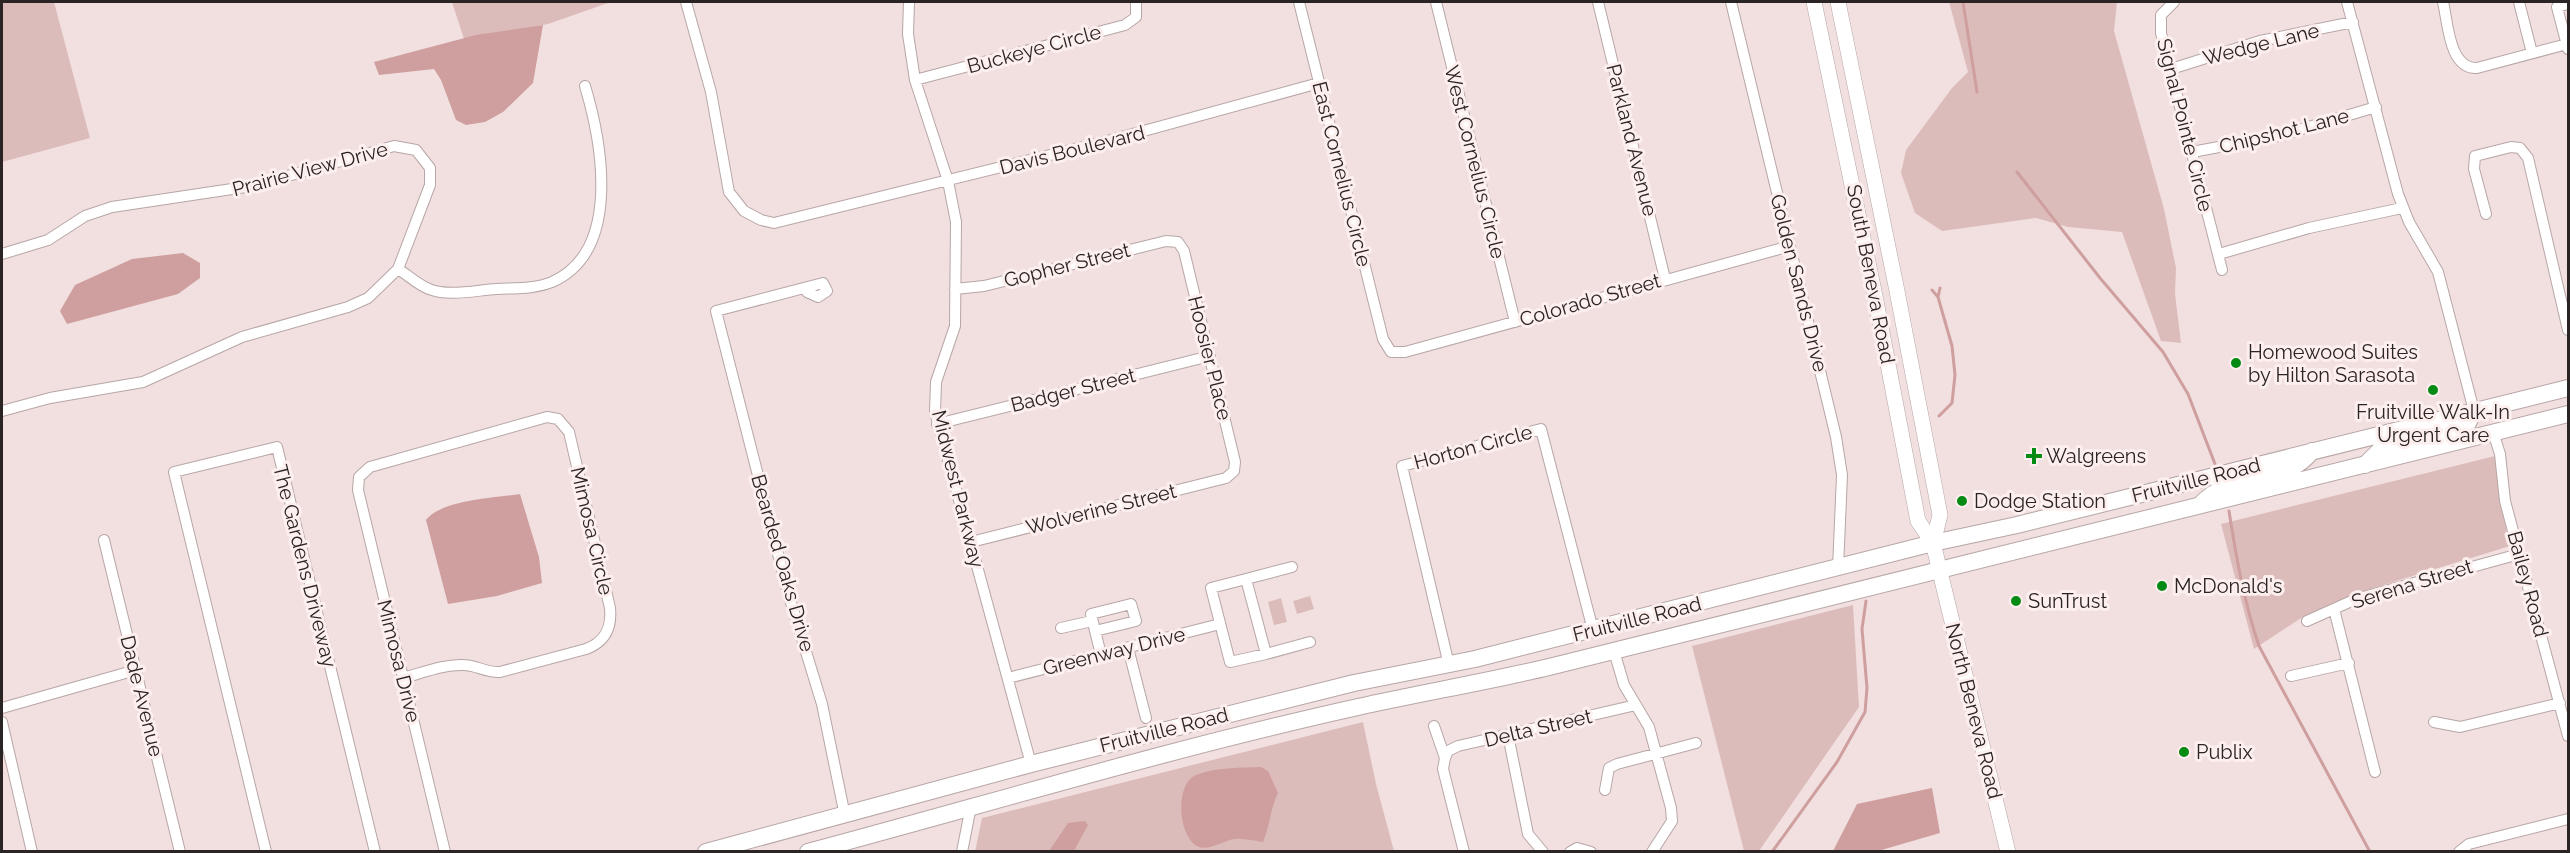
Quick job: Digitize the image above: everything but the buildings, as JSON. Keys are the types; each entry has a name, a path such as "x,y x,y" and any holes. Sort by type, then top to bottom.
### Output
{"main road":[{"name":"South Beneva Road","path":"1814,2 1875,296 1918,521 1933,543 1940,570"},
{"name":"South Beneva Road","path":"1838,2 1879,198 1940,515 1933,543"},
{"name":"Fruitville Road","path":"706,852 846,816 1031,764 1354,683 1449,664 1651,616 1933,543 2568,388"},
{"path":"2493,432 2539,395"},
{"path":"2364,465 2383,447 2457,430 2468,423 2474,411"},
{"name":"Fruitville Road","path":"808,852 971,806 1358,707 1479,684 2568,414"},
{"path":"2199,505 2216,489 2298,467 2312,452"},
{"name":"North Beneva Road","path":"1940,570 2008,852"},
{"path":"1614,651 1651,616"},
{"path":"1549,667 1593,630"},
{"path":"995,800 1031,764"}],"street":[{"name":"Davis Boulevard","path":"686,2 711,92 725,182 734,201 753,216 774,223 795,219 822,209 948,181 1130,135 1319,83"},
{"name":"Midwest Parkway","path":"909,2 908,34 915,80 948,181 956,222 955,326 936,382 937,424 1031,764"},
{"name":"Buckeye Circle","path":"915,80 1125,25 1136,16 1136,2"},
{"name":"East Cornelius Circle","path":"1299,2 1388,349"},
{"name":"West Cornelius Circle","path":"1436,2 1515,322"},
{"name":"Parkland Avenue","path":"1598,2 1665,279"},
{"name":"Golden Sands Drive","path":"1731,2 1840,457 1842,509 1838,568"},
{"name":"Signal Pointe Circle","path":"2174,2 2165,9 2160,23 2222,270"},
{"path":"2347,2 2402,208 2438,272 2474,411"},
{"path":"2443,2 2455,54 2461,64 2477,68 2532,53 2568,47 2557,7 2568,4"},
{"path":"2519,2 2532,53"},
{"name":"Wedge Lane","path":"2171,69 2260,42 2353,22"},
{"path":"398,268 428,289 446,292 531,288 552,282 574,266 588,248 595,230 601,186 597,129 585,86"},
{"name":"Chipshot Lane","path":"2192,152 2278,136 2376,107"},
{"name":"Prairie View Drive","path":"2,254 48,240 85,216 105,209 286,178 394,146 409,147 427,162 431,178 409,245 398,268 381,288 358,303 242,336 143,382 50,398 2,411"},
{"path":"2486,214 2474,169 2475,156 2511,147 2524,152 2568,330"},
{"path":"2218,254 2309,228 2402,208"},
{"name":"Gopher Street","path":"955,289 984,286 1166,241 1178,242"},
{"name":"Hoosier Place","path":"1178,242 1184,250 1235,462 1231,475"},
{"name":"Colorado Street","path":"1388,349 1405,352 1790,246"},
{"name":"Bearded Oaks Drive","path":"806,288 716,311 788,593 812,665 846,816"},
{"path":"1374,348 1388,349"},
{"name":"Badger Street","path":"937,424 1210,356"},
{"name":"Mimosa Circle","path":"364,471 547,417 558,419 569,432 610,608 608,633 594,646 586,649 500,672 455,665 403,678"},
{"name":"Horton Circle","path":"1449,664 1402,466 1541,429 1593,630"},
{"name":"Bailey Road","path":"2493,432 2500,454 2505,501 2568,736"},
{"name":"The Gardens Driveway","path":"266,852 174,472 277,447 375,852"},
{"name":"Mimosa Drive","path":"364,471 359,477 358,490 445,852"},
{"name":"Wolverine Street","path":"970,542 1231,475"},
{"name":"Dade Avenue","path":"104,540 180,852"},
{"name":"Serena Street","path":"2307,621 2356,599 2520,554"},
{"path":"1292,567 1211,588 1230,662 1310,642"},
{"path":"1246,579 1266,654"},
{"path":"2334,609 2374,772"},
{"name":"Greenway Drive","path":"1008,678 1220,624"},
{"path":"1062,628 1094,626 1101,655"},
{"path":"1128,648 1146,718"},
{"path":"1614,651 1624,686 1649,727 1672,821 1652,852"},
{"path":"2291,676 2349,663"},
{"path":"2,708 136,669"},
{"path":"2434,722 2460,727 2560,702"},
{"name":"Delta Street","path":"1445,758 1448,751 1458,746 1636,705"},
{"path":"2,722 32,852"},
{"path":"1434,726 1445,758 1443,769 1464,852"},
{"path":"1508,735 1528,834 1543,852"},
{"path":"1605,790 1609,768 1696,743"},
{"path":"962,852 971,806"},
{"path":"2459,852 2469,844 2568,819"},
{"path":"1570,851 1577,848 1591,852"}],"shaded area":[{"path":"2,2 54,2 90,138 2,162"},
{"path":"452,2 611,2 548,24 464,39"},
{"path":"1949,2 2117,2 2114,31 2164,209 2176,268 2175,294 2181,343 2161,341 2122,232 2068,227 2036,218 1942,231 1915,213 1901,173 1906,150 1952,88 1968,72"},
{"path":"543,25 533,83 503,112 485,122 466,125 456,120 441,80 434,69 379,75 374,62 476,35"},
{"path":"183,253 200,263 200,278 178,294 67,324 60,311 75,285 132,259"},
{"path":"2495,456 2500,502 2510,546 2354,594 2301,618 2254,649 2221,524"},
{"path":"520,494 539,557 542,583 497,596 448,604 426,520 433,513 456,504"},
{"path":"1310,596 1314,609 1297,614 1293,601"},
{"path":"1281,598 1287,622 1274,625 1268,602"},
{"path":"1853,605 1859,707 1759,851 1744,851 1692,646"},
{"path":"1363,722 1376,784 1394,851 975,852 982,818"},
{"path":"1261,767 1268,771 1278,793 1263,842 1235,839 1203,848 1192,842 1183,823 1181,811 1184,789 1189,780 1196,775 1211,771"},
{"path":"1932,788 1940,833 1878,851 1833,851 1857,804"},
{"path":"1085,821 1088,825 1074,851 1049,851 1068,823"}],"waterway":[{"path":"1963,2 1977,92"},
{"path":"2017,172 2100,278 2163,352 2188,394 2215,464"},
{"path":"1938,297 1940,288"},
{"path":"1932,290 1938,297 1952,346 1955,375 1952,403 1939,416"},
{"path":"2229,511 2245,596 2259,646 2370,852"},
{"path":"1772,852 1837,762 1865,712 1867,688 1862,629 1866,601"}],"place":[{"name":"Homewood Suites by Hilton Sarasota","path":"2236,363"},
{"name":"Fruitville Walk-In Urgent Care","path":"2433,390"},
{"name":"Walgreens","path":"2034,456"},
{"name":"Dodge Station","path":"1962,501"},
{"name":"McDonald's","path":"2162,586"},
{"name":"SunTrust","path":"2016,601"},
{"name":"Publix","path":"2184,752"}]}
